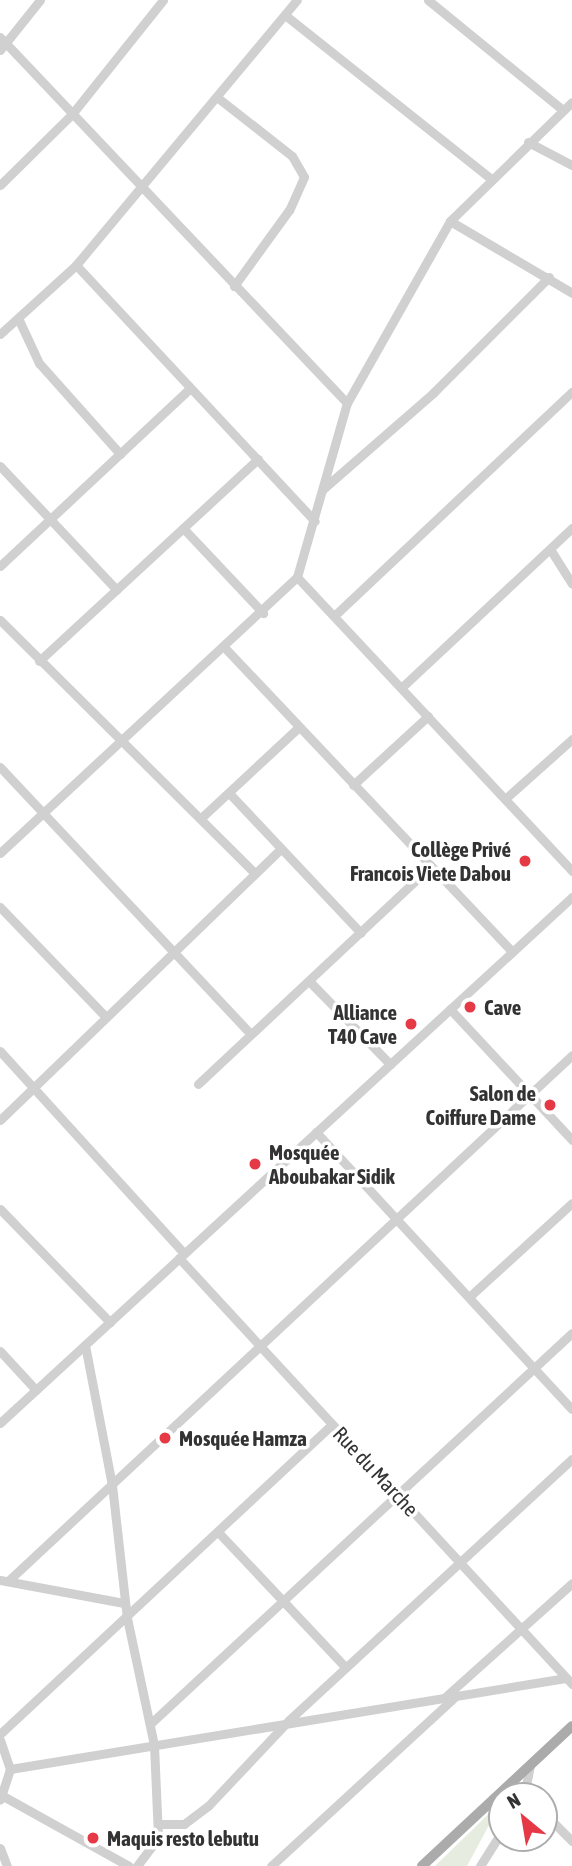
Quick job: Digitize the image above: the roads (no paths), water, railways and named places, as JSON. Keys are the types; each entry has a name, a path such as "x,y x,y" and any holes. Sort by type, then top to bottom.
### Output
{"main road":[{"path":"422,1866 572,1726"}],"street":[{"path":"40,0 2,43 347,403"},
{"path":"0,185 72,114 163,0"},
{"path":"0,334 76,265 143,189 297,0"},
{"path":"428,0 563,110"},
{"path":"285,15 490,178"},
{"path":"218,98 292,156 304,177 289,210 234,286"},
{"path":"0,853 263,613 298,577 347,403 450,221 490,178 572,102"},
{"path":"528,142 572,165"},
{"path":"450,221 572,293"},
{"path":"76,265 315,521"},
{"path":"323,489 433,393 549,277"},
{"path":"18,318 39,362 120,454"},
{"path":"0,566 190,388"},
{"path":"334,616 572,392"},
{"path":"39,661 258,459"},
{"path":"0,466 117,590"},
{"path":"183,528 263,613"},
{"path":"401,688 572,528"},
{"path":"550,549 572,584"},
{"path":"298,577 572,871"},
{"path":"0,620 255,873"},
{"path":"225,648 512,952"},
{"path":"353,785 428,716"},
{"path":"201,818 298,728"},
{"path":"505,799 572,739"},
{"path":"0,767 251,1034"},
{"path":"229,793 361,933"},
{"path":"0,1120 172,950 281,849"},
{"path":"198,1084 430,867"},
{"path":"0,1423 572,897"},
{"path":"0,907 106,1017"},
{"path":"310,982 390,1064"},
{"path":"450,1009 572,1140"},
{"name":"Rue du Marche","path":"0,1051 260,1346 569,1681"},
{"path":"4,1581 112,1485 572,1055"},
{"path":"316,1132 572,1409"},
{"path":"469,1297 572,1203"},
{"path":"0,1209 110,1322"},
{"path":"150,1724 572,1333"},
{"path":"85,1345 112,1485 124,1603 154,1745 158,1824 154,1849 137,1866"},
{"path":"0,1352 36,1390"},
{"path":"0,1734 332,1424"},
{"path":"158,1824 195,1816 289,1720 572,1459"},
{"path":"218,1532 345,1667"},
{"path":"4,1581 124,1603"},
{"path":"443,1699 572,1583"},
{"path":"10,1769 289,1720 569,1681"},
{"path":"271,1866 455,1697"},
{"path":"0,1740 10,1769 1,1798 129,1866"},
{"path":"527,1782 530,1765"},
{"path":"558,1827 572,1841"},
{"path":"0,1848 7,1866"}],"place":[{"name":"Collège Privé Francois Viete Dabou","path":"525,861"},
{"name":"Cave","path":"470,1007"},
{"name":"Alliance T40 Cave","path":"411,1024"},
{"name":"Salon de Coiffure Dame","path":"550,1105"},
{"name":"Mosquée Aboubakar Sidik","path":"255,1164"},
{"name":"Mosquée Hamza","path":"165,1438"},
{"name":"Maquis resto lebutu","path":"93,1838"}]}
